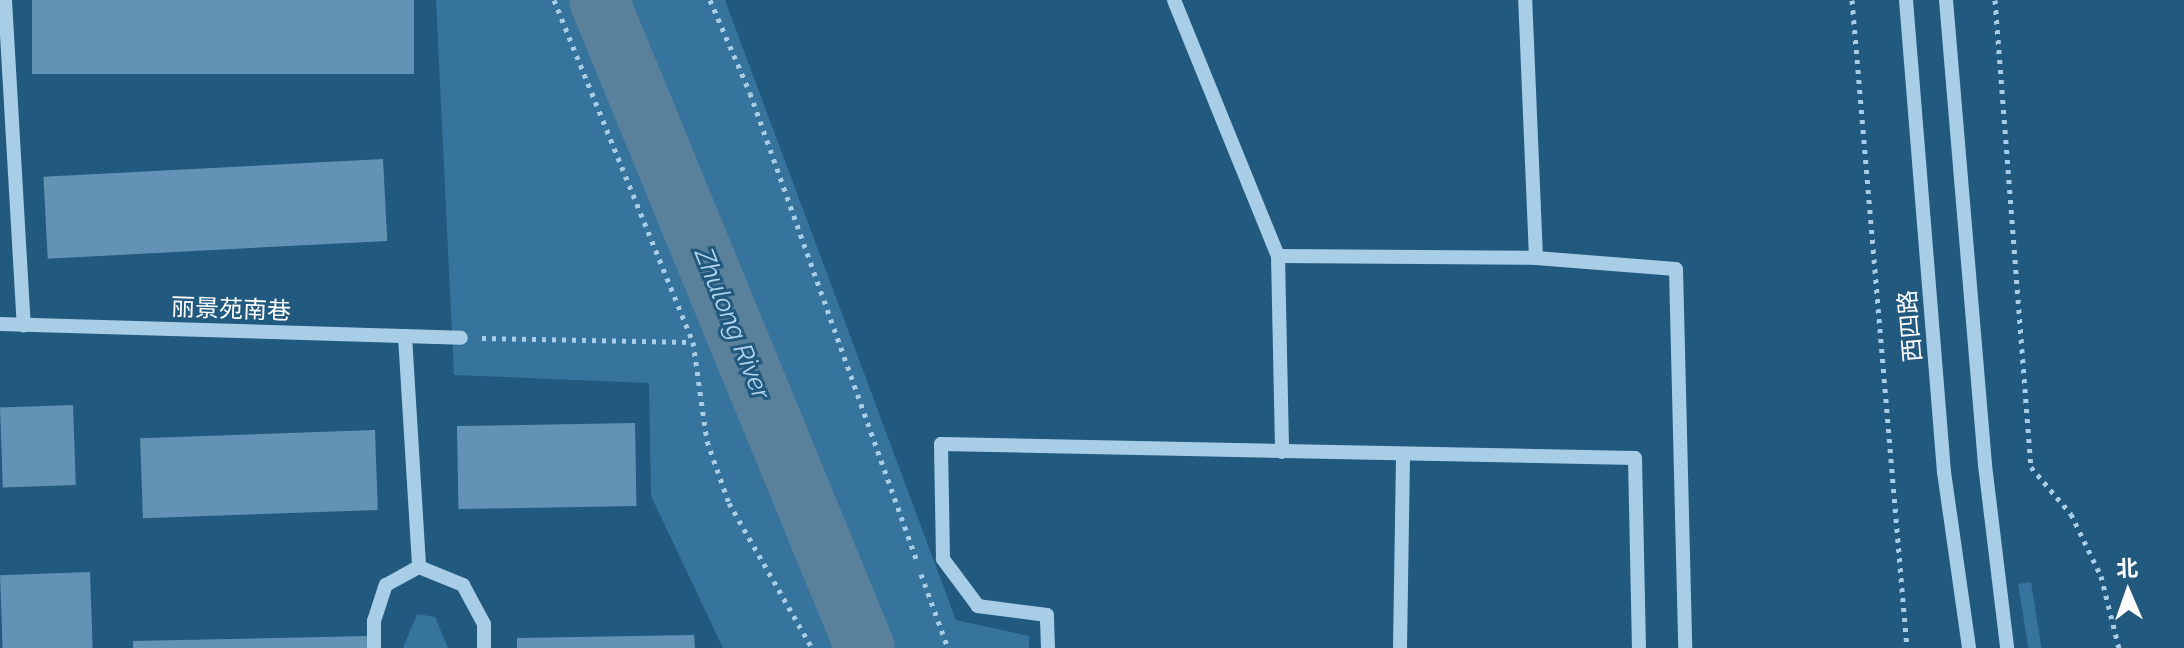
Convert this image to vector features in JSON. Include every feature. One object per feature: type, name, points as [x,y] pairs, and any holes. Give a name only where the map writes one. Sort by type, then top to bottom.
[{"type":"street","points":[[5,0],[24,325]]},
{"type":"street","points":[[1174,0],[1278,256],[1282,452]]},
{"type":"street","points":[[1525,0],[1536,258]]},
{"type":"street","name":"西四路","points":[[1906,0],[1944,472],[1969,648]]},
{"type":"street","points":[[1946,0],[1985,465],[2007,648]]},
{"type":"street","points":[[1278,256],[1536,258],[1676,269],[1685,648]]},
{"type":"street","name":"丽景苑南巷","points":[[0,324],[461,338]]},
{"type":"street","points":[[405,336],[419,567]]},
{"type":"street","points":[[1048,648],[1047,615],[978,606],[943,559],[941,444],[1635,458],[1639,648]]},
{"type":"street","points":[[1400,648],[1403,454]]},
{"type":"street","points":[[374,648],[374,621],[386,585],[419,567]]},
{"type":"street","points":[[419,567],[463,585],[484,624],[484,648]]},
{"type":"path","points":[[554,0],[693,342],[707,441],[729,503],[812,648]]},
{"type":"path","points":[[710,0],[750,93],[948,648]]},
{"type":"path","points":[[1852,0],[1907,648]]},
{"type":"path","points":[[1995,0],[2031,467],[2071,514],[2101,576],[2119,648]]},
{"type":"path","points":[[461,338],[693,342]]},
{"type":"shaded area","points":[[436,0],[725,0],[956,620],[1029,636],[1029,648],[723,648],[651,496],[649,383],[454,375]]},
{"type":"shaded area","points":[[2031,582],[2041,648],[2028,648],[2018,584]]},
{"type":"shaded area","points":[[417,614],[435,617],[448,648],[403,648]]},
{"type":"building","points":[[32,0],[414,0],[414,74],[32,74]]},
{"type":"building","points":[[383,159],[387,241],[48,259],[43,177]]},
{"type":"building","points":[[73,405],[76,485],[3,487],[0,408]]},
{"type":"building","points":[[635,423],[636,506],[458,509],[457,426]]},
{"type":"building","points":[[375,430],[378,510],[143,518],[140,438]]},
{"type":"building","points":[[90,572],[93,648],[3,648],[0,575]]},
{"type":"building","points":[[694,635],[695,648],[517,648],[517,638]]},
{"type":"building","points":[[368,636],[369,648],[133,648],[133,641]]},
{"type":"waterway","name":"Zhulong River","points":[[599,0],[865,648]]}]
